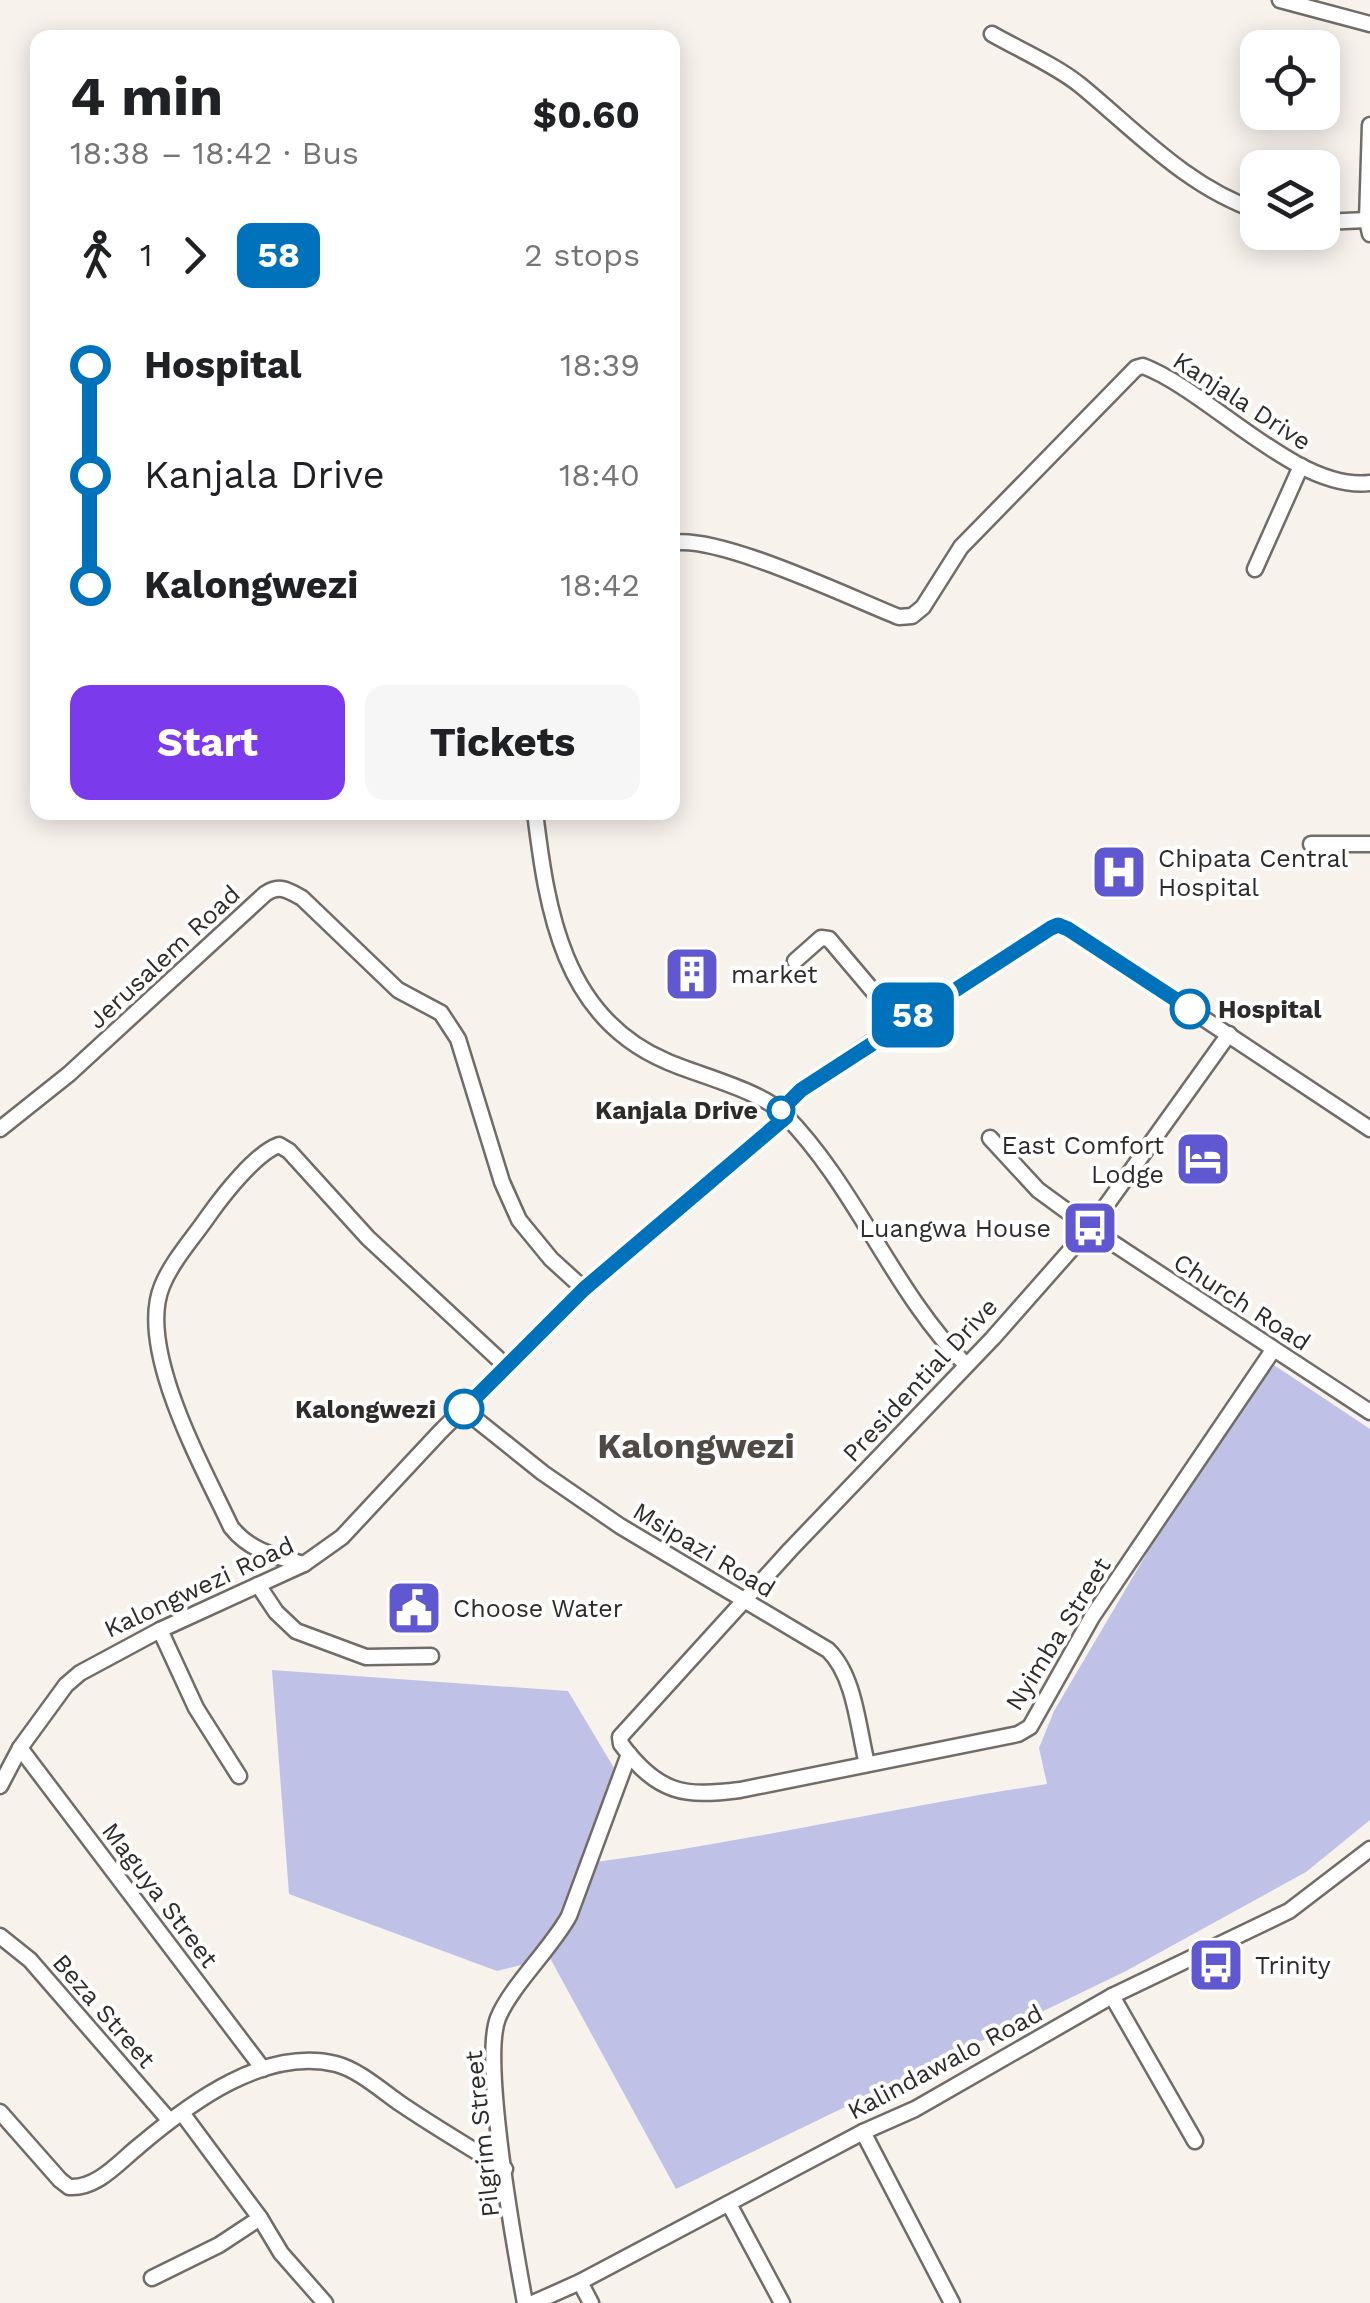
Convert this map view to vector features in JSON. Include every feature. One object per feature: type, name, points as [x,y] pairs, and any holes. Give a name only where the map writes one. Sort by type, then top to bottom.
[{"type":"street","points":[[1280,0],[1370,24]]},
{"type":"street","points":[[992,34],[1076,82],[1142,142],[1199,182],[1240,202]]},
{"type":"street","points":[[1340,224],[1369,227],[1370,130]]},
{"type":"street","name":"Kanjala Drive","points":[[680,542],[697,542],[730,552],[899,617],[912,616],[923,607],[962,547],[1136,368],[1144,366],[1301,466],[1340,484],[1370,483]]},
{"type":"street","points":[[1256,569],[1301,466]]},
{"type":"street","points":[[537,820],[550,913],[560,948],[574,976],[599,1009],[626,1038],[664,1060],[722,1081],[784,1114],[856,1206],[940,1339],[966,1365]]},
{"type":"street","points":[[1311,844],[1370,844]]},
{"type":"street","name":"Jerusalem Road","points":[[0,1129],[69,1074],[265,894],[274,888],[284,888],[302,898],[398,990],[440,1013],[450,1025],[458,1039],[502,1182],[519,1220],[552,1260],[584,1289]]},
{"type":"street","name":"Kalongwezi Road","points":[[0,1786],[20,1748],[80,1672],[160,1630],[304,1564],[342,1537],[584,1289],[784,1114],[801,1090],[1058,925],[1229,1034]]},
{"type":"street","points":[[795,961],[821,938],[829,939],[900,1023]]},
{"type":"street","points":[[1229,1034],[1370,1130]]},
{"type":"street","name":"Presidential Drive","points":[[620,1737],[1090,1228],[1229,1034]]},
{"type":"street","name":"Church Road","points":[[990,1138],[1038,1190],[1090,1228],[1370,1412]]},
{"type":"street","points":[[304,1564],[257,1550],[242,1541],[231,1526],[161,1366],[161,1288],[218,1202],[267,1149],[279,1145],[290,1151],[368,1238],[507,1368]]},
{"type":"street","name":"Nyimba Street","points":[[620,1737],[628,1754],[678,1792],[701,1795],[1018,1734],[1030,1727],[1092,1616],[1273,1350]]},
{"type":"street","name":"Msipazi Road","points":[[464,1409],[578,1499],[828,1650],[845,1675],[867,1764]]},
{"type":"street","points":[[258,1585],[276,1612],[296,1630],[366,1657],[431,1656]]},
{"type":"street","points":[[160,1630],[196,1708],[239,1776]]},
{"type":"street","name":"Maguya Street","points":[[20,1748],[263,2069]]},
{"type":"street","name":"Pilgrim Street","points":[[525,2303],[505,2169],[494,2033],[498,2016],[570,1916],[628,1754]]},
{"type":"street","name":"Kalindawalo Road","points":[[533,2303],[915,2108],[1112,1996],[1289,1911],[1370,1849]]},
{"type":"street","name":"Beza Street","points":[[0,1936],[30,1960],[176,2116],[260,2218],[281,2253],[325,2303]]},
{"type":"street","points":[[1112,1996],[1195,2141]]},
{"type":"street","points":[[0,2112],[60,2180],[76,2188],[99,2179],[176,2116],[263,2069],[306,2060],[340,2065],[505,2169]]},
{"type":"street","points":[[863,2132],[952,2303]]},
{"type":"street","points":[[729,2204],[782,2303]]},
{"type":"street","points":[[152,2278],[219,2245],[260,2218]]},
{"type":"street","points":[[580,2282],[591,2303]]},
{"type":"shaded area","points":[[1274,1365],[1370,1429],[1370,1820],[1306,1872],[1126,1971],[676,2189],[550,1958],[497,1971],[289,1894],[272,1670],[568,1691],[614,1768],[582,1856],[596,1862],[1047,1784],[1039,1748],[1054,1711],[1164,1524]]},
{"type":"bus line","name":"58","points":[[464,1409],[584,1289],[760,1142],[786,1117],[781,1110],[801,1090],[1051,928],[1058,925],[1068,929],[1190,1009]]},
{"type":"place","name":"Chipata Central Hospital","points":[[1119,872]]},
{"type":"place","name":"market","points":[[692,974]]},
{"type":"place","name":"Hospital","points":[[1190,1009]]},
{"type":"place","name":"Kanjala Drive","points":[[781,1110]]},
{"type":"place","name":"East Comfort Lodge","points":[[1203,1159]]},
{"type":"place","name":"Luangwa House","points":[[1090,1228]]},
{"type":"place","name":"Kalongwezi","points":[[464,1409]]},
{"type":"place","name":"Choose Water","points":[[414,1608]]},
{"type":"place","name":"Trinity","points":[[1216,1965]]},
{"type":"district","name":"Kalongwezi","points":[[696,1446]]}]
